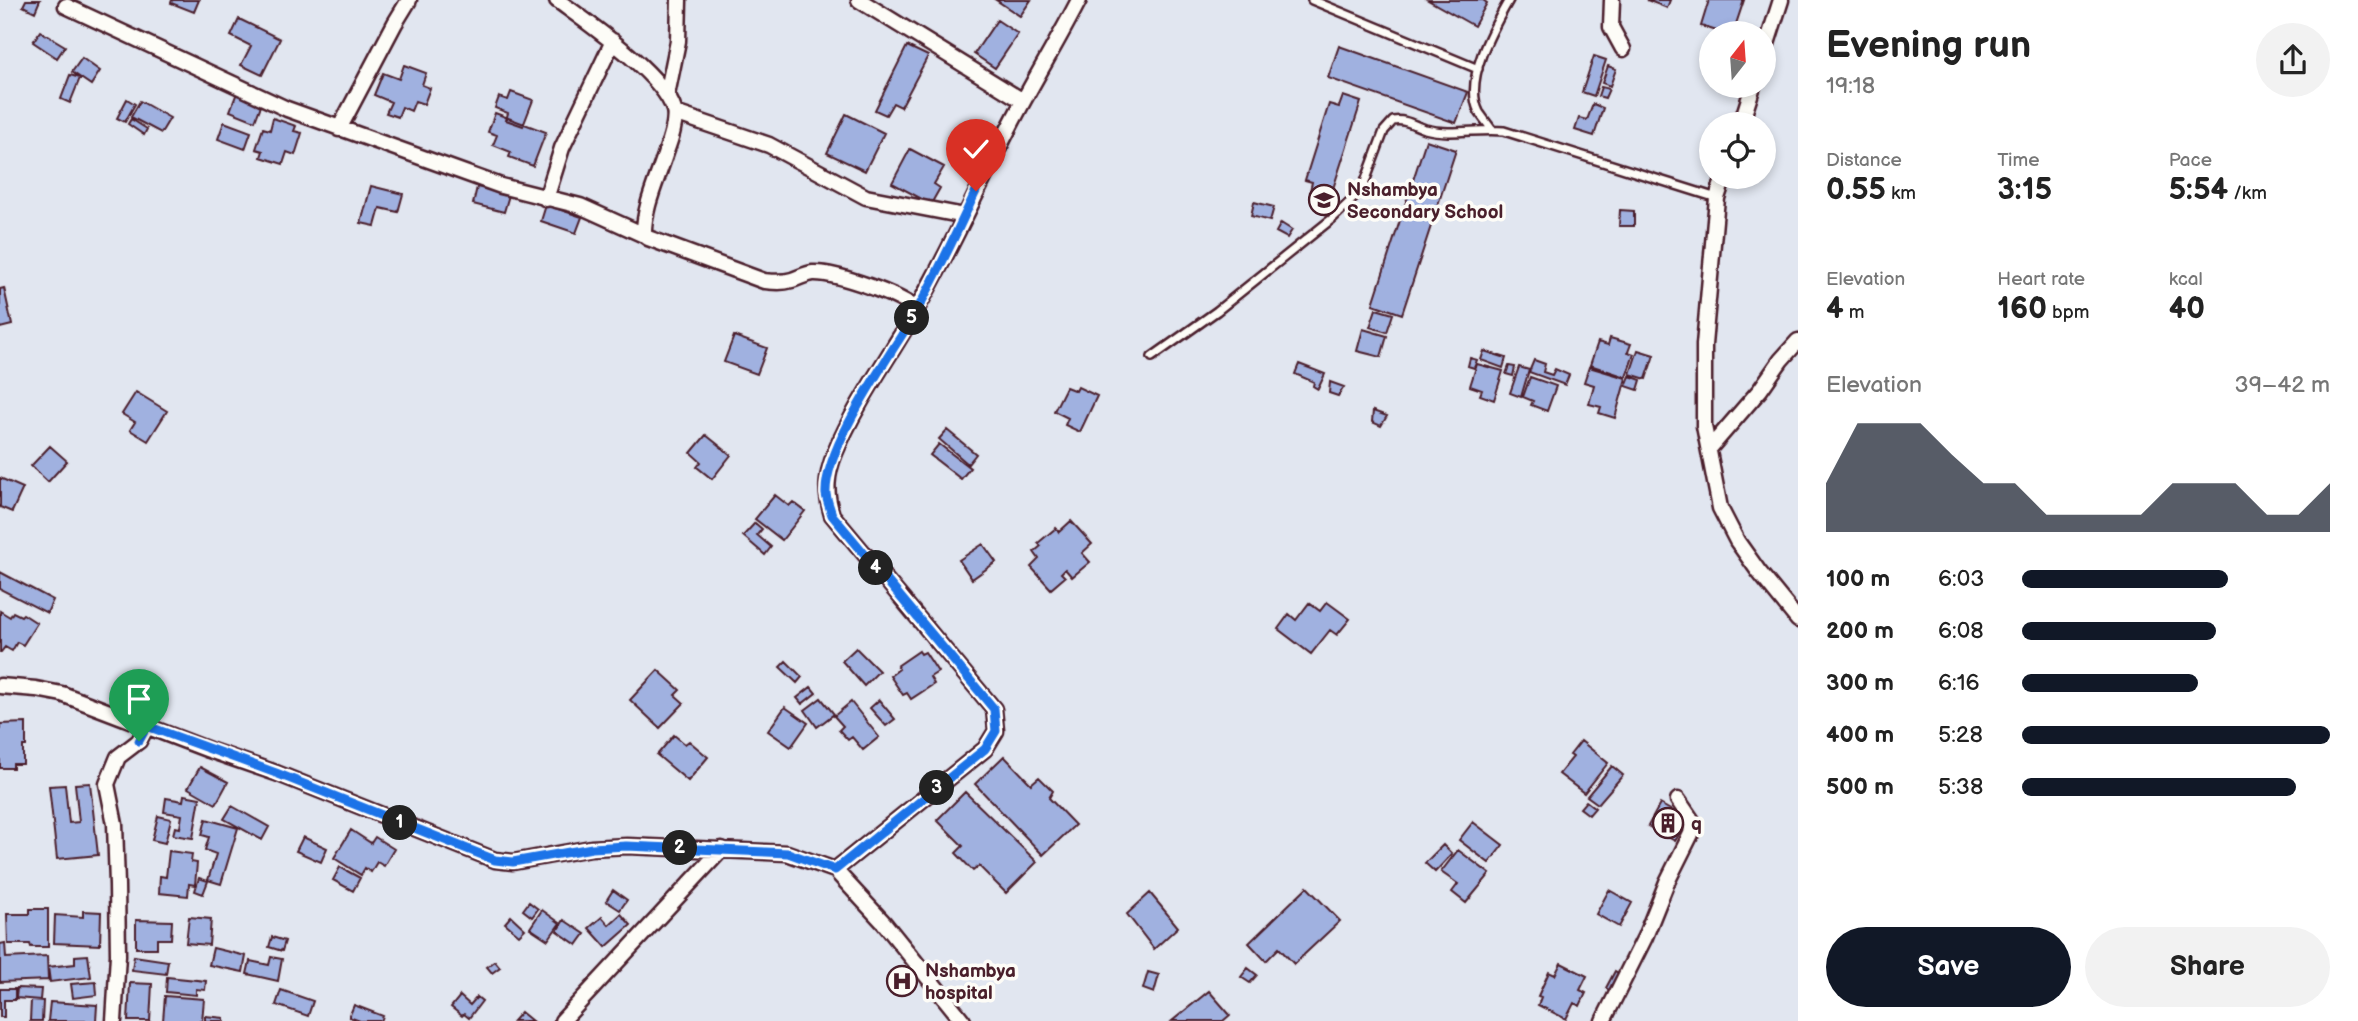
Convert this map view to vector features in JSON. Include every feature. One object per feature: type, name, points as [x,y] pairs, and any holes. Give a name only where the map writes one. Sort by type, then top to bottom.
[{"type":"street","points":[[339,129],[409,0]]},
{"type":"street","points":[[557,0],[613,40],[667,95],[675,113],[646,217],[644,235]]},
{"type":"street","points":[[667,95],[678,41],[679,0]]},
{"type":"street","points":[[859,0],[1023,100]]},
{"type":"street","points":[[835,870],[985,749],[996,731],[994,709],[832,515],[826,495],[828,477],[835,454],[865,394],[917,310],[1023,100],[1079,0]]},
{"type":"street","points":[[1612,0],[1611,27],[1623,49]]},
{"type":"street","points":[[1774,21],[1781,0]]},
{"type":"street","points":[[66,6],[287,109],[501,186],[580,206],[672,249],[764,281],[777,283],[805,274],[829,274],[900,298],[917,310]]},
{"type":"street","points":[[546,198],[562,148],[613,40]]},
{"type":"street","points":[[675,113],[769,145],[866,197],[965,216]]},
{"type":"street","points":[[1720,189],[1704,345],[1704,426],[1720,508],[1737,541],[1798,620]]},
{"type":"street","points":[[1709,449],[1798,341]]},
{"type":"street","points":[[0,685],[62,694],[276,773],[495,860],[513,862],[592,848],[626,846],[788,853],[835,870],[884,923],[963,1021]]},
{"type":"street","points":[[114,1021],[118,955],[117,886],[115,824],[107,784],[118,757],[139,741],[147,726]]},
{"type":"street","points":[[1603,1021],[1645,937],[1690,834],[1693,822],[1678,800]]},
{"type":"street","points":[[562,1021],[722,849]]},
{"type":"lane","points":[[1312,0],[1478,69]]},
{"type":"lane","points":[[1492,130],[1479,111],[1476,101],[1478,69],[1481,55],[1509,0]]},
{"type":"lane","points":[[1152,357],[1217,311],[1343,209],[1362,190],[1384,131],[1393,121],[1402,119],[1425,129],[1460,133],[1504,131],[1717,198]]},
{"type":"building","points":[[26,0],[40,0],[35,12],[23,6]]},
{"type":"building","points":[[172,0],[199,0],[194,12],[171,3]]},
{"type":"building","points":[[996,0],[1031,0],[1020,16]]},
{"type":"building","points":[[1428,0],[1483,0],[1487,3],[1474,26]]},
{"type":"building","points":[[1647,0],[1670,0],[1667,8]]},
{"type":"building","points":[[1709,0],[1744,0],[1737,21],[1703,21]]},
{"type":"building","points":[[239,19],[280,39],[262,75],[241,65],[251,46],[231,36]]},
{"type":"building","points":[[997,20],[1018,34],[995,68],[974,54]]},
{"type":"building","points":[[40,31],[65,46],[57,58],[33,42]]},
{"type":"building","points":[[907,46],[928,56],[901,107],[893,103],[886,115],[875,110]]},
{"type":"building","points":[[1339,46],[1468,92],[1456,123],[1328,78]]},
{"type":"building","points":[[1594,56],[1606,60],[1594,96],[1582,92]]},
{"type":"building","points":[[82,58],[100,71],[91,85],[72,72]]},
{"type":"building","points":[[404,65],[426,73],[422,85],[430,88],[424,104],[415,101],[411,111],[402,107],[398,117],[386,113],[391,102],[374,95],[383,73],[399,79]]},
{"type":"building","points":[[1608,66],[1616,69],[1610,86],[1602,83]]},
{"type":"building","points":[[70,75],[80,78],[70,103],[61,99]]},
{"type":"building","points":[[1601,87],[1609,89],[1605,98],[1598,96]]},
{"type":"building","points":[[238,90],[263,100],[255,121],[230,111]]},
{"type":"building","points":[[511,92],[533,100],[523,126],[506,120],[508,113],[495,108],[499,97],[508,100]]},
{"type":"building","points":[[1343,96],[1361,102],[1330,198],[1310,191],[1312,182],[1305,180],[1329,104],[1339,107]]},
{"type":"building","points":[[127,99],[135,104],[125,122],[117,118]]},
{"type":"building","points":[[140,101],[170,118],[161,133],[131,117]]},
{"type":"building","points":[[1593,104],[1603,108],[1594,136],[1575,130],[1579,118],[1587,120]]},
{"type":"building","points":[[495,113],[546,132],[533,166],[509,157],[511,152],[493,145],[497,135],[488,132]]},
{"type":"building","points":[[846,114],[884,133],[865,171],[827,153]]},
{"type":"building","points":[[273,118],[296,126],[294,131],[302,133],[295,155],[287,152],[283,164],[261,157],[263,151],[256,149],[263,128],[270,130]]},
{"type":"building","points":[[131,119],[147,129],[144,135],[128,124]]},
{"type":"building","points":[[224,122],[251,132],[245,149],[218,139]]},
{"type":"building","points":[[1426,140],[1456,150],[1402,314],[1373,304]]},
{"type":"building","points":[[910,149],[944,167],[934,184],[940,188],[931,204],[892,183]]},
{"type":"building","points":[[371,186],[403,194],[398,212],[380,208],[375,226],[361,223]]},
{"type":"building","points":[[477,187],[509,195],[504,212],[473,204]]},
{"type":"building","points":[[1254,202],[1274,207],[1270,221],[1251,216]]},
{"type":"building","points":[[546,205],[582,217],[576,233],[541,221]]},
{"type":"building","points":[[1620,210],[1634,211],[1634,226],[1619,226]]},
{"type":"building","points":[[1281,223],[1292,230],[1287,238],[1276,232]]},
{"type":"building","points":[[4,288],[12,325],[0,328],[0,289]]},
{"type":"building","points":[[1376,309],[1393,314],[1387,332],[1370,327]]},
{"type":"building","points":[[1363,329],[1387,336],[1381,357],[1357,351]]},
{"type":"building","points":[[734,336],[767,348],[757,374],[724,362]]},
{"type":"building","points":[[1610,338],[1631,344],[1628,352],[1634,354],[1626,377],[1590,365],[1598,342],[1608,345]]},
{"type":"building","points":[[1638,350],[1654,355],[1646,379],[1630,374]]},
{"type":"building","points":[[1484,351],[1506,358],[1503,368],[1481,360]]},
{"type":"building","points":[[1470,358],[1477,360],[1474,368],[1468,366]]},
{"type":"building","points":[[1534,360],[1545,364],[1543,372],[1552,375],[1555,369],[1569,375],[1565,385],[1529,372]]},
{"type":"building","points":[[1299,364],[1325,374],[1318,389],[1313,386],[1314,382],[1295,374]]},
{"type":"building","points":[[1477,364],[1503,371],[1494,400],[1480,395],[1482,390],[1470,386]]},
{"type":"building","points":[[1509,366],[1515,367],[1513,376],[1506,374]]},
{"type":"building","points":[[1519,367],[1529,370],[1521,397],[1510,393]]},
{"type":"building","points":[[1589,367],[1626,378],[1615,418],[1599,413],[1601,407],[1589,404],[1594,385],[1584,382]]},
{"type":"building","points":[[1630,376],[1641,380],[1638,390],[1626,386]]},
{"type":"building","points":[[1530,377],[1556,386],[1547,411],[1531,405],[1533,401],[1523,397]]},
{"type":"building","points":[[1330,382],[1344,387],[1338,396],[1329,393]]},
{"type":"building","points":[[1066,387],[1076,391],[1078,387],[1097,396],[1080,432],[1065,425],[1068,418],[1054,411]]},
{"type":"building","points":[[136,392],[167,411],[148,441],[130,430],[135,422],[122,414]]},
{"type":"building","points":[[1373,411],[1387,416],[1381,426],[1372,422]]},
{"type":"building","points":[[947,430],[976,454],[968,464],[939,439]]},
{"type":"building","points":[[706,435],[731,455],[712,479],[697,467],[701,462],[691,453]]},
{"type":"building","points":[[939,444],[970,468],[961,479],[930,455]]},
{"type":"building","points":[[50,446],[67,461],[48,482],[31,466]]},
{"type":"building","points":[[0,478],[23,488],[12,512],[0,507]]},
{"type":"building","points":[[775,495],[789,506],[793,502],[805,511],[782,540],[755,519]]},
{"type":"building","points":[[1071,521],[1092,544],[1082,553],[1090,562],[1072,577],[1065,569],[1061,573],[1065,577],[1051,589],[1031,567],[1039,559],[1034,552],[1041,546],[1038,543],[1056,528],[1059,532]]},
{"type":"building","points":[[755,523],[762,529],[757,535],[771,547],[765,555],[743,536]]},
{"type":"building","points":[[983,544],[996,562],[972,579],[959,560]]},
{"type":"building","points":[[0,572],[53,600],[47,613],[0,589]]},
{"type":"building","points":[[1327,602],[1350,619],[1337,635],[1330,630],[1311,654],[1278,629],[1289,614],[1296,620],[1309,603],[1320,611]]},
{"type":"building","points":[[0,611],[10,617],[13,612],[21,616],[23,614],[37,623],[23,645],[17,642],[12,651],[5,647],[0,652]]},
{"type":"building","points":[[856,648],[879,671],[864,686],[842,661]]},
{"type":"building","points":[[919,651],[921,654],[925,652],[938,672],[930,677],[934,684],[911,699],[907,693],[903,695],[890,676],[899,669],[897,666]]},
{"type":"building","points":[[786,661],[802,677],[797,683],[780,667]]},
{"type":"building","points":[[658,670],[680,690],[675,695],[684,703],[660,728],[630,700]]},
{"type":"building","points":[[811,687],[816,693],[802,704],[797,698]]},
{"type":"building","points":[[821,698],[834,714],[817,727],[805,710]]},
{"type":"building","points":[[879,700],[895,719],[886,726],[870,708]]},
{"type":"building","points":[[851,702],[879,737],[863,750],[852,737],[848,740],[839,730],[843,726],[834,716]]},
{"type":"building","points":[[785,707],[808,723],[791,747],[768,731]]},
{"type":"building","points":[[26,723],[23,764],[13,764],[13,768],[0,768],[0,724]]},
{"type":"building","points":[[674,735],[685,744],[689,741],[708,757],[688,781],[657,755]]},
{"type":"building","points":[[1581,741],[1608,763],[1584,793],[1559,774],[1573,757],[1570,755]]},
{"type":"building","points":[[1004,756],[1031,784],[1039,777],[1053,791],[1049,798],[1075,825],[1043,855],[975,784]]},
{"type":"building","points":[[1612,766],[1623,775],[1598,804],[1587,796]]},
{"type":"building","points":[[200,767],[228,782],[216,804],[188,788]]},
{"type":"building","points":[[90,783],[98,855],[57,859],[49,786],[65,785],[69,823],[79,822],[75,784]]},
{"type":"building","points":[[965,792],[1037,862],[1006,893],[979,866],[973,871],[956,853],[963,846],[937,820]]},
{"type":"building","points":[[184,795],[200,798],[193,838],[173,835],[175,827],[180,828],[182,815],[164,812],[166,798],[183,801]]},
{"type":"building","points":[[1586,801],[1595,808],[1589,815],[1580,808]]},
{"type":"building","name":"q","points":[[1660,804],[1688,820],[1675,841],[1648,826]]},
{"type":"building","points":[[232,806],[269,827],[262,840],[224,819]]},
{"type":"building","points":[[158,816],[171,819],[165,843],[152,840]]},
{"type":"building","points":[[206,819],[238,828],[221,884],[208,880],[216,854],[205,850],[209,837],[202,835]]},
{"type":"building","points":[[1473,822],[1503,845],[1489,863],[1459,840]]},
{"type":"building","points":[[351,830],[371,843],[375,837],[394,849],[384,866],[377,862],[371,872],[365,868],[361,875],[334,858]]},
{"type":"building","points":[[303,837],[327,848],[321,862],[296,851]]},
{"type":"building","points":[[1443,845],[1452,854],[1435,872],[1425,863]]},
{"type":"building","points":[[1458,850],[1490,874],[1466,903],[1452,892],[1458,884],[1441,872]]},
{"type":"building","points":[[169,851],[192,854],[191,862],[197,863],[195,885],[189,884],[188,896],[159,893],[160,876],[166,877]]},
{"type":"building","points":[[340,867],[360,878],[353,891],[333,880]]},
{"type":"building","points":[[199,878],[208,881],[203,894],[195,891]]},
{"type":"building","points":[[1307,887],[1340,921],[1294,964],[1279,948],[1266,961],[1249,943]]},
{"type":"building","points":[[613,890],[627,900],[620,910],[606,901]]},
{"type":"building","points":[[1609,890],[1632,903],[1619,927],[1596,914]]},
{"type":"building","points":[[1150,893],[1178,927],[1154,949],[1127,914]]},
{"type":"building","points":[[529,902],[538,909],[532,917],[523,910]]},
{"type":"building","points":[[30,909],[48,909],[48,947],[8,944],[7,914],[30,914]]},
{"type":"building","points":[[542,910],[560,923],[548,940],[530,928]]},
{"type":"building","points":[[83,911],[101,912],[100,945],[54,943],[55,915],[83,917]]},
{"type":"building","points":[[621,914],[631,925],[606,947],[589,928],[602,917],[609,925]]},
{"type":"building","points":[[511,916],[525,929],[519,935],[505,923]]},
{"type":"building","points":[[189,917],[211,919],[209,945],[186,943]]},
{"type":"building","points":[[136,920],[172,921],[171,939],[157,939],[157,948],[136,948]]},
{"type":"building","points":[[564,920],[585,934],[577,945],[557,931]]},
{"type":"building","points":[[272,937],[285,941],[282,951],[269,947]]},
{"type":"building","points":[[5,943],[6,958],[47,956],[48,980],[0,982],[0,944]]},
{"type":"building","points":[[213,948],[246,956],[243,972],[209,965]]},
{"type":"building","points":[[88,955],[91,977],[50,982],[48,967],[75,964],[75,956]]},
{"type":"building","points":[[134,956],[168,961],[166,974],[132,970]]},
{"type":"building","points":[[271,957],[282,959],[278,981],[247,974],[250,961],[269,965]]},
{"type":"building","points":[[495,961],[500,967],[492,973],[487,967]]},
{"type":"building","points":[[1561,963],[1587,976],[1580,990],[1586,993],[1580,1006],[1574,1003],[1566,1019],[1538,1005],[1541,997],[1538,996],[1549,972],[1555,975]]},
{"type":"building","points":[[1248,968],[1257,975],[1250,983],[1241,977]]},
{"type":"building","points":[[1615,971],[1623,976],[1614,993],[1606,988]]},
{"type":"building","points":[[1148,972],[1159,975],[1154,993],[1143,989]]},
{"type":"building","points":[[167,977],[206,981],[205,990],[196,989],[196,995],[166,992]]},
{"type":"building","points":[[96,982],[97,995],[73,998],[71,984]]},
{"type":"building","points":[[130,983],[152,984],[150,1021],[128,1021]]},
{"type":"building","points":[[17,988],[41,989],[40,1000],[16,998]]},
{"type":"building","points":[[0,989],[15,989],[15,1000],[4,1000],[4,1017],[0,1017]]},
{"type":"building","points":[[281,990],[313,1001],[308,1016],[276,1005]]},
{"type":"building","points":[[1209,991],[1230,1015],[1223,1021],[1172,1021]]},
{"type":"building","points":[[165,996],[204,999],[202,1021],[163,1021]]},
{"type":"building","points":[[460,996],[470,1005],[477,997],[482,1001],[469,1018],[451,1007]]},
{"type":"building","points":[[31,1000],[43,1001],[42,1021],[30,1021]]},
{"type":"building","points":[[50,1002],[97,1005],[96,1021],[48,1021]]},
{"type":"building","points":[[354,1005],[383,1016],[381,1021],[360,1021],[349,1017]]},
{"type":"building","points":[[521,1012],[532,1021],[513,1021]]},
{"type":"building","points":[[205,1016],[224,1018],[224,1021],[205,1021]]},
{"type":"place","name":"Nshambya Secondary School","points":[[1324,200]]},
{"type":"place","name":"q","points":[[1668,823]]},
{"type":"place","name":"Nshambya hospital","points":[[902,981]]},
{"type":"route","points":[[139,741],[147,726],[276,773],[495,860],[513,862],[592,848],[626,846],[788,853],[835,870],[985,749],[996,731],[994,709],[832,515],[826,495],[835,454],[865,394],[917,310],[951,247],[976,191]]}]
